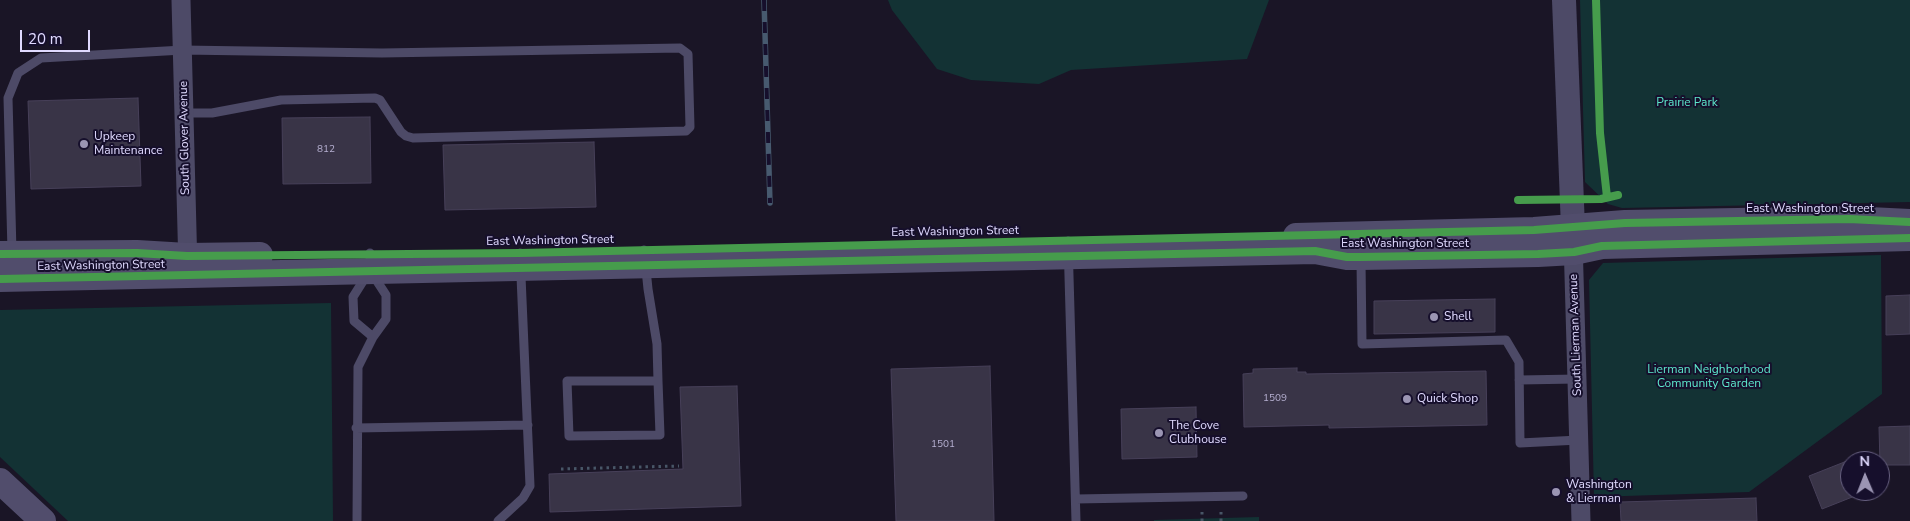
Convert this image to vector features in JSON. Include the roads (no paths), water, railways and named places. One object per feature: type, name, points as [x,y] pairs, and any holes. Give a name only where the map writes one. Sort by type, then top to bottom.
[{"type":"main road","name":"East Washington Street","points":[[1573,240],[1625,223],[1849,219],[1910,222]]},
{"type":"main road","name":"East Washington Street","points":[[0,279],[187,266],[370,262],[1068,249],[1361,246],[1573,240],[1602,246],[1910,238]]},
{"type":"main road","name":"East Washington Street","points":[[6,254],[137,253],[187,266]]},
{"type":"main road","points":[[0,481],[43,521]]},
{"type":"street","name":"South Glover Avenue","points":[[181,0],[187,266]]},
{"type":"street","name":"South Lierman Avenue","points":[[1564,0],[1578,379],[1581,521]]},
{"type":"lane","points":[[6,254],[10,172],[8,98],[18,73],[41,58],[182,50],[382,53],[680,48],[688,54],[690,127],[686,131],[413,138],[401,132],[380,100],[375,98],[281,100],[212,113],[184,113]]},
{"type":"lane","points":[[0,173],[10,172]]},
{"type":"lane","points":[[1361,246],[1362,344],[1506,340],[1519,362],[1520,443],[1579,440]]},
{"type":"lane","points":[[1068,249],[1076,521]]},
{"type":"lane","points":[[645,258],[657,344],[660,435],[569,436],[567,382],[658,381]]},
{"type":"lane","points":[[498,521],[524,498],[530,486],[520,260]]},
{"type":"lane","points":[[370,262],[353,297],[354,321],[374,338]]},
{"type":"lane","points":[[357,521],[356,428],[358,367],[386,319],[386,295],[370,262]]},
{"type":"lane","points":[[1519,380],[1578,379]]},
{"type":"lane","points":[[356,428],[528,425]]},
{"type":"lane","points":[[1076,499],[1242,496]]},
{"type":"railway","points":[[764,0],[770,203]]},
{"type":"place","name":"Upkeep Maintenance","points":[[84,144]]},
{"type":"place","name":"Shell","points":[[1434,317]]},
{"type":"place","name":"Quick Shop","points":[[1407,399]]},
{"type":"place","name":"The Cove Clubhouse","points":[[1159,433]]},
{"type":"place","name":"Washington & Lierman","points":[[1556,492]]},
{"type":"park label","name":"Prairie Park","points":[[1687,103]]},
{"type":"park label","name":"Lierman Neighborhood Community Garden","points":[[1709,377]]}]
